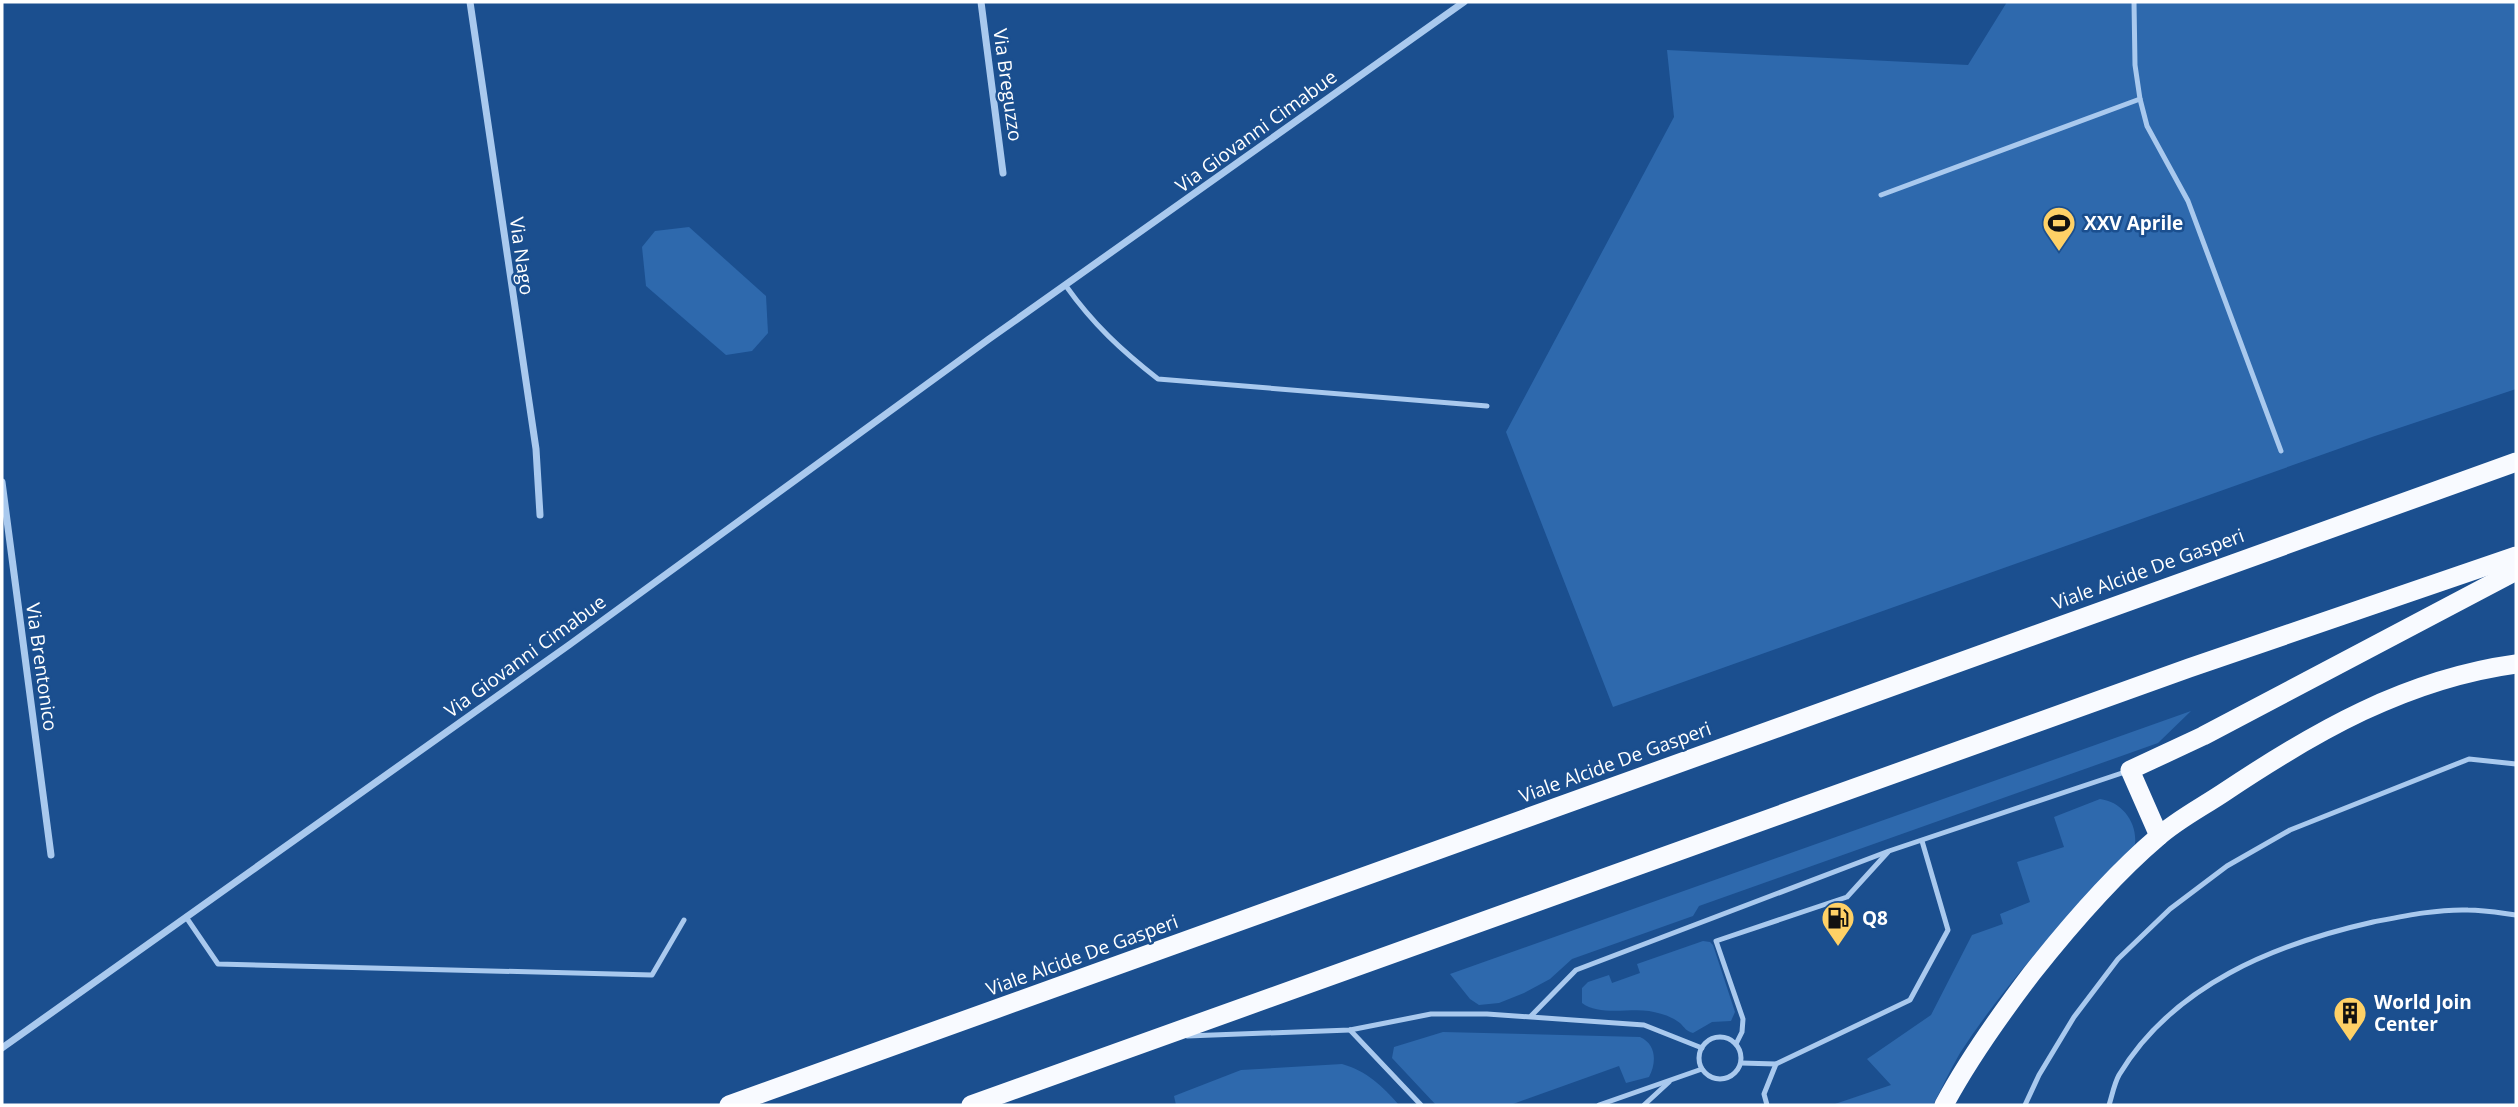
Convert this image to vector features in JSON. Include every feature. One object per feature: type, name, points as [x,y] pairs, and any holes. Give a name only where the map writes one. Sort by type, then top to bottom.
[{"type":"highway","name":"Viale Alcide De Gasperi","points":[[729,1105],[2516,462]]},
{"type":"highway","points":[[971,1105],[1167,1037],[2189,668],[2516,556]]},
{"type":"highway","points":[[2159,836],[2130,770],[2203,736],[2516,571]]},
{"type":"highway","points":[[1944,1105],[1974,1053],[2051,950],[2104,888],[2159,836],[2287,750],[2391,696],[2486,668],[2516,664]]},
{"type":"street","name":"Via Nago","points":[[470,2],[536,449],[540,515]]},
{"type":"street","name":"Via Breguzzo","points":[[981,2],[1003,173]]},
{"type":"street","name":"Via Giovanni Cimabue","points":[[2,1048],[1464,2]]},
{"type":"street","name":"Via Brentonico","points":[[2,482],[51,855]]},
{"type":"lane","points":[[2134,2],[2135,65],[2147,126],[2188,201],[2281,451]]},
{"type":"lane","points":[[1881,195],[2140,99]]},
{"type":"lane","points":[[1066,286],[1089,318],[1121,351],[1158,379],[1487,406]]},
{"type":"lane","points":[[2025,1105],[2039,1075],[2074,1017],[2118,959],[2170,909],[2227,866],[2290,830],[2469,759],[2516,764]]},
{"type":"lane","points":[[1531,1016],[1576,970],[1889,851],[2130,770]]},
{"type":"lane","points":[[1741,1063],[1776,1064],[1910,1000],[1948,930],[1922,841]]},
{"type":"lane","points":[[1736,1044],[1742,1032],[1743,1019],[1716,942],[1847,897],[1889,851]]},
{"type":"lane","points":[[2109,1105],[2118,1077],[2154,1028],[2218,978],[2271,951],[2333,931],[2407,915],[2468,910],[2516,915]]},
{"type":"lane","points":[[186,917],[218,964],[652,975],[684,920]]},
{"type":"lane","points":[[1167,1037],[1350,1030],[1431,1014],[1531,1016],[1644,1025],[1702,1048]]},
{"type":"lane","points":[[1350,1030],[1421,1105]]},
{"type":"lane","points":[[1718,1036],[1736,1044],[1740,1050],[1741,1063],[1733,1074],[1720,1079],[1702,1069],[1702,1048],[1706,1042],[1718,1036]]},
{"type":"lane","points":[[1767,1105],[1763,1094],[1776,1064]]},
{"type":"lane","points":[[1599,1105],[1702,1069]]},
{"type":"lane","points":[[1644,1105],[1672,1080]]},
{"type":"shaded area","name":"XXV Aprile","points":[[2007,2],[2516,2],[2516,389],[2372,437],[1613,707],[1506,432],[1674,117],[1667,50],[1968,65]]},
{"type":"shaded area","points":[[689,227],[766,296],[768,333],[752,351],[726,355],[646,286],[642,247],[655,231]]},
{"type":"shaded area","points":[[2191,711],[2158,743],[1699,906],[1693,916],[1572,959],[1550,979],[1499,1003],[1479,1005],[1470,999],[1450,974]]},
{"type":"shaded area","points":[[2100,799],[2116,805],[2128,817],[2135,832],[2134,850],[2064,922],[1999,998],[1960,1053],[1933,1105],[1832,1105],[1891,1085],[1867,1059],[1931,1015],[1972,935],[2003,924],[2000,914],[2030,902],[2017,862],[2064,847],[2054,817]]},
{"type":"shaded area","points":[[1703,941],[1713,945],[1735,1012],[1731,1021],[1712,1022],[1693,1033],[1673,1018],[1657,1013],[1597,1009],[1582,1003],[1582,988],[1588,982],[1609,975],[1612,983],[1640,973],[1637,964]]},
{"type":"shaded area","points":[[1443,1032],[1640,1037],[1652,1049],[1653,1065],[1649,1077],[1626,1083],[1619,1066],[1510,1105],[1436,1105],[1392,1058],[1394,1047]]},
{"type":"shaded area","points":[[1342,1064],[1374,1080],[1399,1105],[1176,1105],[1174,1096],[1241,1070]]},
{"type":"place","name":"XXV Aprile","points":[[2059,253]]},
{"type":"place","name":"Q8","points":[[1838,948]]},
{"type":"place","name":"World Join Center","points":[[2350,1043]]}]
